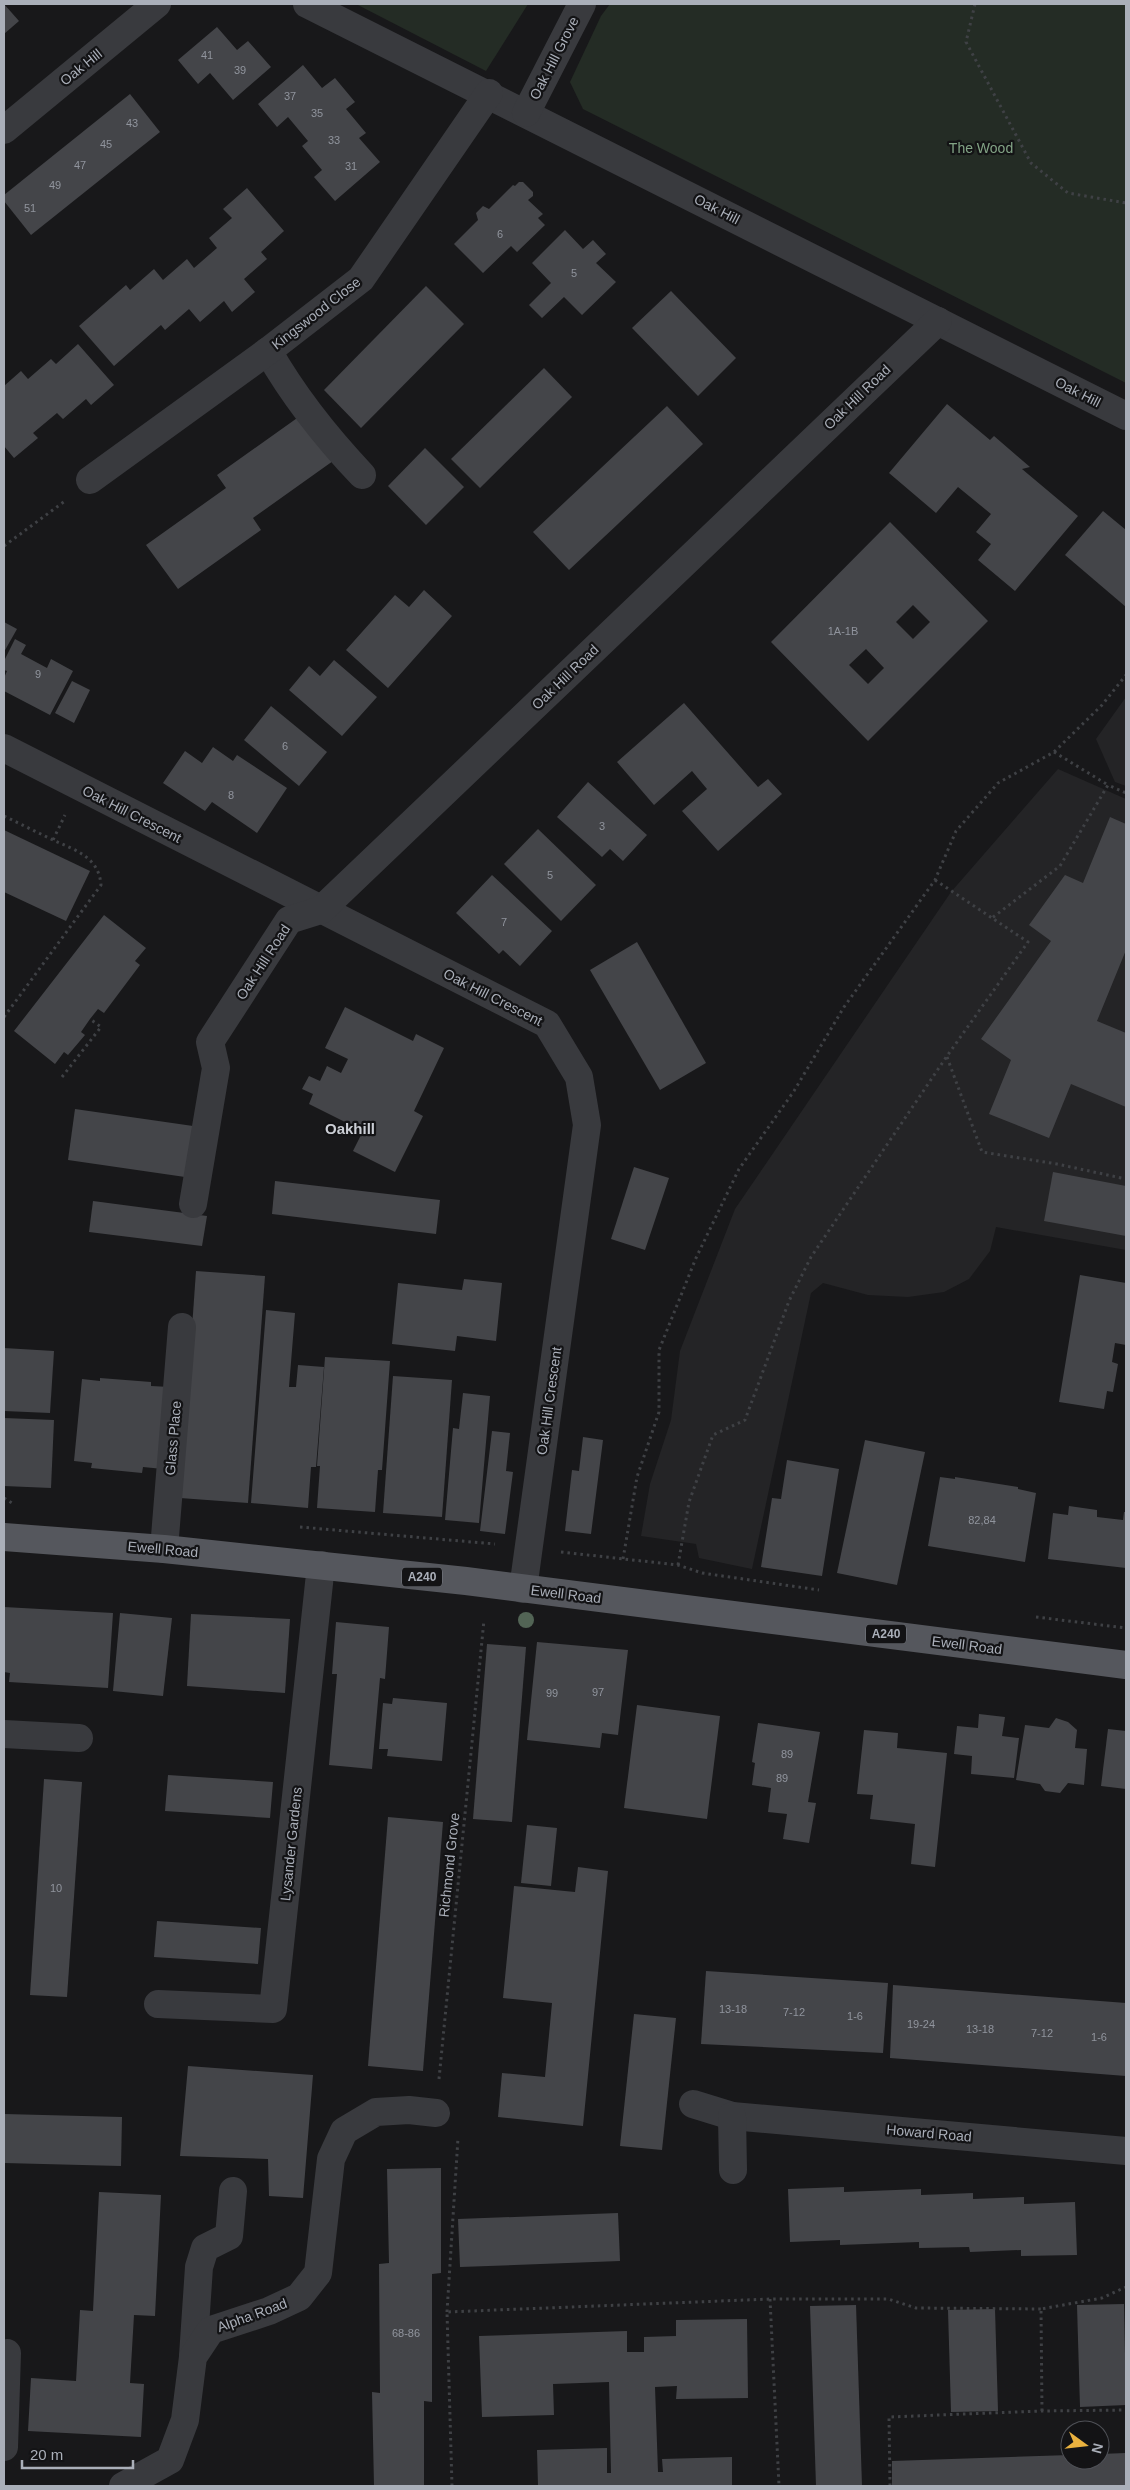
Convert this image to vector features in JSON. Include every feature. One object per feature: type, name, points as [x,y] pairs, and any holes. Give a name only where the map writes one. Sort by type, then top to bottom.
[{"type":"main road","name":"Ewell Road","points":[[4,1538],[164,1549],[321,1566],[523,1589],[1126,1665]]},
{"type":"street","name":"Oak Hill","points":[[4,130],[157,4]]},
{"type":"street","name":"Oak Hill","points":[[307,4],[1126,416]]},
{"type":"street","name":"Oak Hill Grove","points":[[526,113],[582,4]]},
{"type":"street","name":"Kingswood Close","points":[[90,480],[268,351],[361,279],[489,94]]},
{"type":"street","name":"Oak Hill Road","points":[[193,1204],[216,1068],[210,1042],[289,920],[322,910],[938,321]]},
{"type":"street","points":[[268,351],[279,370],[340,452],[362,475]]},
{"type":"street","name":"Oak Hill Crescent","points":[[4,748],[547,1024],[579,1077],[587,1125],[523,1589]]},
{"type":"street","name":"Glass Place","points":[[164,1549],[182,1327]]},
{"type":"street","name":"Lysander Gardens","points":[[158,2004],[273,2009],[321,1566]]},
{"type":"street","points":[[4,1734],[79,1738]]},
{"type":"street","name":"Howard Road","points":[[693,2104],[732,2116],[1126,2151]]},
{"type":"street","name":"Alpha Road","points":[[123,2486],[170,2460],[185,2420],[193,2357],[211,2330],[269,2311],[300,2297],[318,2273],[331,2159],[344,2131],[376,2112],[409,2110],[436,2113]]},
{"type":"street","points":[[732,2116],[733,2170]]},
{"type":"street","points":[[193,2357],[199,2267],[204,2248],[228,2236],[233,2191]]},
{"type":"street","points":[[4,2447],[7,2353]]},
{"type":"path","points":[[975,4],[966,42],[1031,163],[1068,193],[1126,203]]},
{"type":"path","points":[[4,546],[75,494],[90,480]]},
{"type":"path","points":[[623,1559],[637,1477],[659,1412],[659,1350],[696,1258],[739,1169],[794,1091],[844,1007],[935,880],[956,831],[998,783],[1054,752],[1102,705],[1126,675]]},
{"type":"path","points":[[1054,752],[1108,785],[1126,793]]},
{"type":"path","points":[[992,918],[1060,866],[1108,785]]},
{"type":"path","points":[[53,840],[65,814]]},
{"type":"path","points":[[4,816],[82,853],[92,860],[100,874],[101,885],[4,1017]]},
{"type":"path","points":[[678,1565],[689,1502],[713,1435],[745,1420],[789,1301],[811,1257],[947,1056],[1028,942],[935,880]]},
{"type":"path","points":[[62,1077],[100,1027],[90,1019]]},
{"type":"path","points":[[947,1056],[982,1152],[1057,1164],[1126,1179]]},
{"type":"path","points":[[4,1498],[12,1503]]},
{"type":"path","points":[[421,1538],[499,1544],[678,1565],[702,1572],[822,1590]]},
{"type":"path","name":"Richmond Grove","points":[[436,2113],[484,1620]]},
{"type":"path","points":[[436,2113],[458,2126],[447,2312],[452,2486]]},
{"type":"path","points":[[447,2312],[770,2299],[888,2299],[916,2308],[1041,2308],[1102,2298],[1126,2288]]},
{"type":"path","points":[[770,2299],[779,2486]]},
{"type":"path","points":[[1041,2308],[1042,2411]]},
{"type":"path","points":[[890,2486],[889,2417],[1126,2410]]},
{"type":"shaded area","points":[[1126,697],[1126,786],[1115,782],[1096,739]]},
{"type":"shaded area","points":[[1058,769],[1126,799],[1126,1250],[996,1227],[990,1251],[969,1279],[944,1292],[908,1297],[868,1295],[823,1283],[811,1293],[752,1569],[699,1558],[696,1544],[641,1536],[650,1484],[671,1420],[680,1351],[735,1209],[951,892]]},
{"type":"green space","points":[[356,4],[528,4],[486,71]]},
{"type":"green space","name":"The Wood","points":[[610,4],[1126,4],[1126,383],[583,109],[570,82],[601,16]]},
{"type":"building","points":[[4,4],[19,21],[4,34]]},
{"type":"building","points":[[217,27],[237,50],[248,41],[271,67],[233,100],[210,73],[198,84],[178,60]]},
{"type":"building","points":[[303,65],[322,88],[335,78],[355,102],[346,109],[366,133],[359,138],[380,162],[335,201],[314,177],[322,170],[302,146],[308,141],[288,117],[277,127],[258,104]]},
{"type":"building","points":[[130,94],[160,132],[31,235],[4,201],[4,195]]},
{"type":"building","points":[[519,182],[523,182],[533,192],[533,196],[528,200],[543,214],[538,218],[545,225],[517,252],[511,246],[483,273],[454,244],[478,220],[476,213],[483,206],[489,209],[513,185],[515,186]]},
{"type":"building","points":[[247,188],[284,231],[261,252],[267,259],[244,279],[255,292],[232,312],[224,301],[200,322],[189,309],[165,330],[161,325],[114,366],[79,326],[126,285],[130,290],[154,269],[163,280],[187,259],[194,268],[217,248],[209,238],[232,218],[223,209]]},
{"type":"building","points":[[565,230],[583,249],[593,240],[606,254],[596,263],[616,282],[582,315],[564,297],[542,318],[529,305],[551,283],[532,263]]},
{"type":"building","points":[[426,286],[464,324],[361,428],[324,390]]},
{"type":"building","points":[[671,291],[736,358],[698,396],[632,328]]},
{"type":"building","points":[[78,344],[114,385],[91,405],[86,399],[63,419],[57,413],[33,433],[38,438],[14,458],[4,446],[4,386],[21,371],[28,379],[51,359],[56,364]]},
{"type":"building","points":[[544,368],[572,397],[480,488],[451,459]]},
{"type":"building","points":[[947,404],[990,440],[994,436],[1030,467],[1022,469],[1078,516],[1015,591],[978,560],[991,544],[976,532],[991,514],[958,487],[936,513],[889,473]]},
{"type":"building","points":[[667,406],[703,444],[569,570],[533,532]]},
{"type":"building","points":[[300,416],[333,461],[253,518],[261,530],[178,589],[146,545],[226,488],[217,475]]},
{"type":"building","points":[[425,448],[464,487],[426,525],[388,486]]},
{"type":"building","points":[[1103,511],[1126,530],[1126,607],[1065,555]]},
{"type":"building","points":[[890,522],[988,621],[868,741],[771,642]],"holes":[[[913,605],[930,622],[913,639],[896,622]],[[866,649],[884,668],[868,684],[849,665]]]},
{"type":"building","points":[[424,590],[452,616],[388,688],[346,650],[395,595],[409,607]]},
{"type":"building","points":[[4,622],[17,629],[4,652]]},
{"type":"building","points":[[15,639],[26,645],[21,654],[47,668],[51,659],[73,671],[50,715],[4,691],[4,678],[7,671],[4,670],[4,661]]},
{"type":"building","points":[[334,660],[377,697],[342,736],[289,690],[309,666],[320,676]]},
{"type":"building","points":[[72,681],[90,690],[74,723],[55,713]]},
{"type":"building","points":[[684,703],[758,787],[768,779],[782,794],[718,851],[682,811],[707,789],[692,771],[654,805],[617,762]]},
{"type":"building","points":[[271,706],[327,752],[299,786],[244,740]]},
{"type":"building","points":[[213,747],[233,761],[237,755],[287,788],[257,833],[212,802],[205,811],[163,783],[185,751],[202,763]]},
{"type":"building","points":[[588,782],[647,835],[623,861],[610,849],[602,857],[557,817]]},
{"type":"building","points":[[1110,817],[1126,824],[1126,950],[1097,1021],[1126,1033],[1126,1107],[1071,1084],[1049,1138],[989,1114],[1011,1060],[981,1039],[1051,941],[1029,925],[1065,875],[1083,883]]},
{"type":"building","points":[[538,829],[596,885],[561,921],[504,864]]},
{"type":"building","points":[[4,830],[90,871],[66,921],[4,892]]},
{"type":"building","points":[[492,875],[552,931],[520,966],[503,950],[499,954],[456,913]]},
{"type":"building","points":[[104,915],[146,948],[135,961],[140,965],[104,1013],[98,1009],[81,1032],[85,1035],[68,1055],[64,1052],[55,1064],[14,1031]]},
{"type":"building","points":[[637,942],[706,1063],[660,1090],[590,970]]},
{"type":"building","points":[[345,1007],[413,1041],[416,1034],[444,1048],[414,1111],[423,1116],[395,1172],[353,1151],[363,1131],[309,1104],[313,1094],[302,1089],[309,1076],[320,1081],[327,1066],[341,1073],[348,1059],[325,1048]]},
{"type":"building","points":[[75,1109],[193,1126],[185,1177],[68,1160]]},
{"type":"building","points":[[634,1167],[669,1178],[645,1250],[611,1239]]},
{"type":"building","points":[[1053,1172],[1126,1186],[1126,1236],[1044,1221]]},
{"type":"building","points":[[275,1181],[440,1200],[436,1234],[272,1214]]},
{"type":"building","points":[[93,1201],[207,1216],[202,1246],[89,1232]]},
{"type":"building","points":[[196,1271],[265,1276],[248,1503],[180,1498]]},
{"type":"building","points":[[1080,1275],[1126,1283],[1126,1345],[1115,1343],[1112,1362],[1118,1364],[1113,1392],[1107,1391],[1104,1409],[1059,1402]]},
{"type":"building","points":[[464,1279],[502,1283],[496,1341],[457,1336],[455,1351],[392,1344],[398,1283],[462,1290]]},
{"type":"building","points":[[266,1310],[295,1313],[289,1387],[296,1387],[298,1365],[324,1367],[316,1467],[311,1467],[308,1508],[251,1503]]},
{"type":"building","points":[[4,1348],[54,1351],[50,1413],[4,1411]]},
{"type":"building","points":[[325,1357],[390,1361],[382,1470],[378,1470],[375,1512],[317,1508],[320,1466],[317,1466]]},
{"type":"building","points":[[393,1376],[452,1380],[442,1517],[383,1513]]},
{"type":"building","points":[[100,1378],[151,1382],[151,1386],[170,1387],[163,1469],[143,1467],[142,1473],[91,1468],[92,1463],[74,1461],[82,1379],[100,1381]]},
{"type":"building","points":[[463,1393],[490,1396],[479,1523],[445,1520],[453,1428],[459,1429]]},
{"type":"building","points":[[4,1418],[54,1420],[51,1488],[4,1486]]},
{"type":"building","points":[[492,1431],[510,1433],[506,1471],[513,1472],[505,1534],[480,1531]]},
{"type":"building","points":[[583,1437],[603,1440],[591,1534],[565,1531],[572,1470],[579,1471]]},
{"type":"building","points":[[865,1440],[925,1452],[897,1585],[837,1573]]},
{"type":"building","points":[[787,1460],[839,1469],[822,1576],[761,1567],[772,1498],[781,1499]]},
{"type":"building","points":[[940,1477],[955,1479],[955,1477],[1018,1487],[1018,1489],[1036,1493],[1025,1562],[928,1546]]},
{"type":"building","points":[[1069,1506],[1097,1510],[1097,1517],[1123,1520],[1124,1512],[1126,1512],[1126,1568],[1048,1559],[1053,1513],[1068,1515]]},
{"type":"building","points":[[4,1607],[113,1613],[108,1688],[9,1682],[10,1673],[4,1672]]},
{"type":"building","points":[[120,1613],[172,1618],[163,1696],[113,1691]]},
{"type":"building","points":[[191,1614],[290,1619],[285,1693],[187,1686]]},
{"type":"building","points":[[336,1622],[389,1627],[385,1679],[380,1678],[372,1769],[329,1765],[337,1674],[332,1674]]},
{"type":"building","points":[[537,1642],[628,1650],[618,1735],[602,1733],[600,1748],[527,1740]]},
{"type":"building","points":[[487,1644],[526,1647],[512,1822],[473,1819]]},
{"type":"building","points":[[393,1698],[447,1703],[442,1761],[387,1756],[388,1749],[379,1749],[383,1703],[392,1704]]},
{"type":"building","points":[[637,1705],[720,1716],[707,1819],[624,1808]]},
{"type":"building","points":[[979,1714],[1005,1717],[1002,1736],[1019,1738],[1014,1778],[971,1774],[972,1756],[954,1754],[957,1726],[978,1728]]},
{"type":"building","points":[[1056,1718],[1068,1722],[1077,1730],[1075,1748],[1087,1749],[1084,1785],[1068,1783],[1060,1793],[1045,1791],[1040,1784],[1016,1780],[1025,1725],[1049,1728]]},
{"type":"building","points":[[758,1723],[820,1732],[808,1802],[816,1803],[809,1843],[783,1839],[787,1814],[768,1812],[771,1788],[752,1785],[755,1763],[752,1762]]},
{"type":"building","points":[[1108,1729],[1126,1731],[1126,1789],[1101,1786]]},
{"type":"building","points":[[864,1730],[898,1733],[897,1748],[947,1753],[935,1867],[911,1864],[915,1824],[870,1819],[873,1795],[857,1794]]},
{"type":"building","points":[[168,1775],[273,1782],[270,1818],[165,1811]]},
{"type":"building","points":[[44,1779],[82,1782],[67,1997],[30,1995]]},
{"type":"building","points":[[388,1817],[443,1822],[423,2071],[368,2066]]},
{"type":"building","points":[[527,1825],[557,1828],[551,1886],[521,1883]]},
{"type":"building","points":[[578,1867],[608,1871],[583,2126],[498,2117],[502,2073],[545,2077],[552,2003],[503,1998],[514,1886],[575,1892]]},
{"type":"building","points":[[157,1921],[261,1928],[258,1964],[154,1957]]},
{"type":"building","points":[[706,1971],[888,1983],[883,2053],[701,2044]]},
{"type":"building","points":[[893,1985],[1126,2003],[1126,2076],[890,2058]]},
{"type":"building","points":[[634,2014],[676,2018],[662,2150],[620,2146]]},
{"type":"building","points":[[188,2066],[313,2075],[303,2198],[269,2196],[268,2159],[180,2156]]},
{"type":"building","points":[[4,2114],[122,2117],[121,2166],[4,2163]]},
{"type":"building","points":[[441,2168],[441,2273],[432,2274],[432,2402],[424,2401],[424,2486],[374,2486],[372,2392],[380,2393],[379,2264],[389,2263],[387,2169]]},
{"type":"building","points":[[844,2187],[844,2192],[921,2189],[921,2195],[973,2193],[973,2199],[1024,2197],[1024,2204],[1075,2202],[1077,2255],[1021,2256],[1021,2250],[970,2252],[969,2247],[919,2248],[919,2242],[840,2245],[840,2240],[790,2242],[788,2189]]},
{"type":"building","points":[[99,2192],[161,2195],[155,2316],[134,2315],[130,2383],[144,2384],[141,2437],[28,2431],[31,2378],[76,2381],[80,2310],[93,2311]]},
{"type":"building","points":[[618,2213],[620,2261],[460,2267],[458,2219]]},
{"type":"building","points":[[1124,2304],[1126,2405],[1080,2407],[1077,2305]]},
{"type":"building","points":[[856,2305],[862,2486],[816,2486],[810,2306]]},
{"type":"building","points":[[995,2309],[998,2411],[951,2412],[948,2310]]},
{"type":"building","points":[[747,2319],[748,2398],[676,2399],[677,2386],[655,2387],[658,2472],[663,2472],[662,2459],[732,2457],[732,2486],[538,2486],[537,2450],[607,2448],[607,2473],[611,2473],[609,2382],[553,2384],[554,2415],[482,2417],[479,2336],[627,2331],[627,2352],[644,2352],[644,2337],[676,2336],[676,2320]]},
{"type":"building","points":[[1126,2453],[1126,2486],[892,2486],[892,2461],[1060,2455],[1060,2470],[1110,2470],[1110,2454]]},
{"type":"district","name":"Oakhill","points":[[350,1128]]}]
